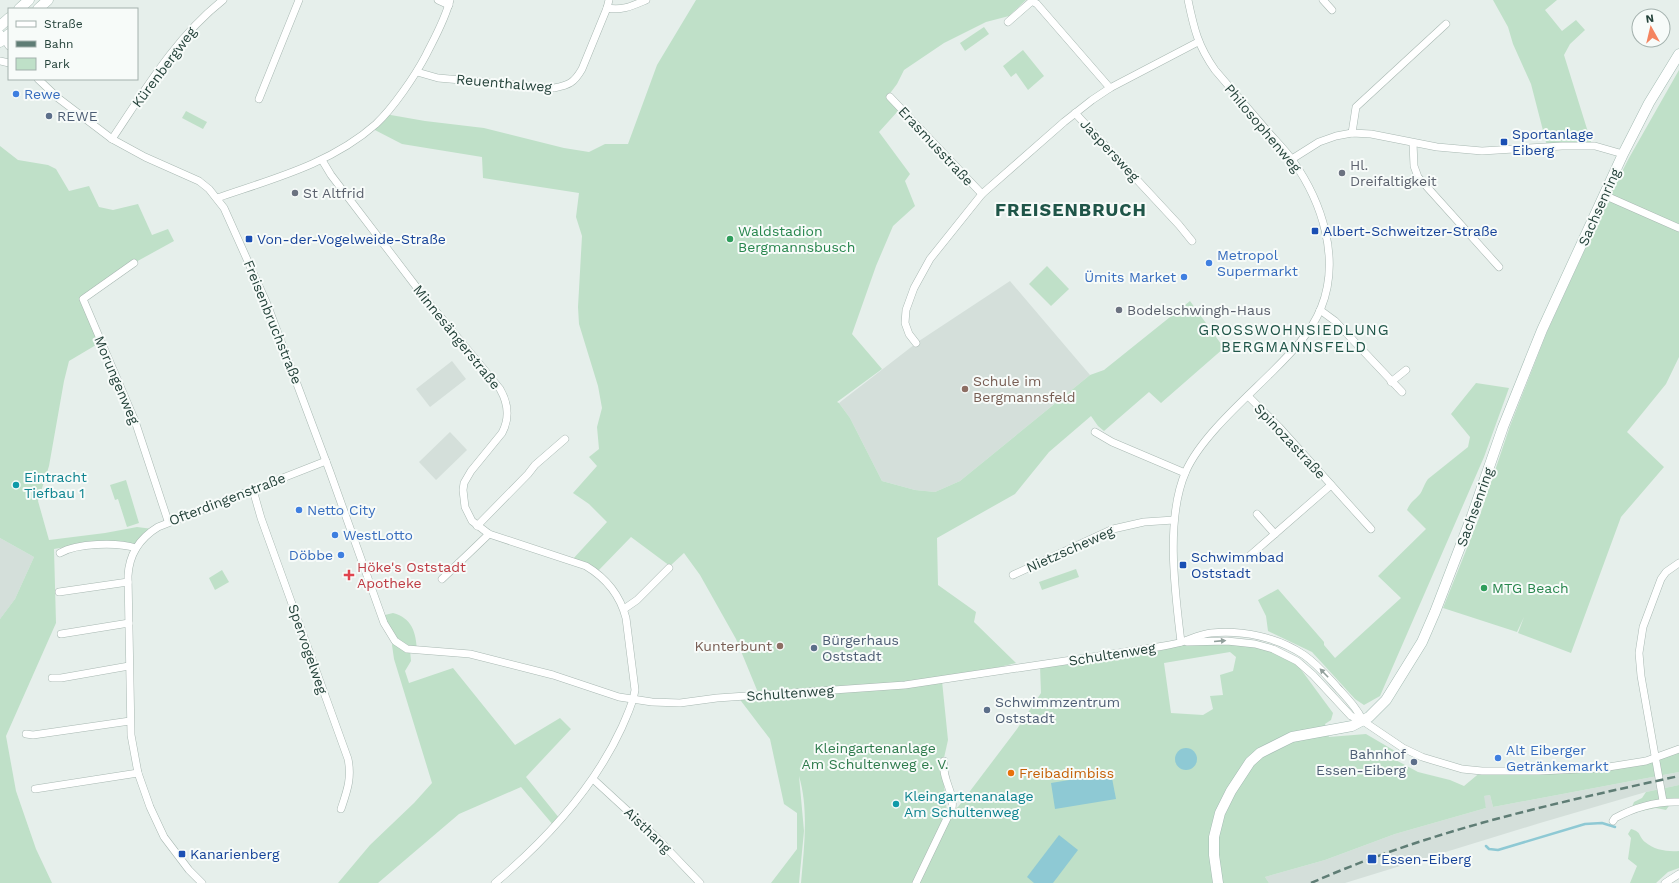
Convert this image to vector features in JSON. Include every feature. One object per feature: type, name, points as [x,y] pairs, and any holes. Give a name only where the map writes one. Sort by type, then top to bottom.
[{"type":"street","points":[[20,8],[29,0]]},
{"type":"street","points":[[39,8],[48,0]]},
{"type":"street","name":"Kürenbergweg","points":[[112,139],[172,52],[200,19],[223,0]]},
{"type":"street","points":[[259,99],[299,0]]},
{"type":"street","points":[[217,198],[291,173],[322,160],[376,124],[417,72],[443,23],[450,3],[438,0]]},
{"type":"street","name":"Reuenthalweg","points":[[417,72],[438,78],[554,88],[569,85],[582,69],[609,0]]},
{"type":"street","points":[[607,8],[617,10],[646,0]]},
{"type":"street","name":"Philosophenweg","points":[[1181,642],[1176,587],[1174,520],[1185,473],[1193,456],[1210,435],[1290,354],[1308,331],[1320,310],[1327,285],[1330,266],[1327,240],[1322,218],[1315,199],[1292,159],[1215,70],[1198,42],[1188,0]]},
{"type":"street","points":[[1323,0],[1332,10]]},
{"type":"street","points":[[1008,22],[1032,1],[1037,4],[1110,88]]},
{"type":"street","points":[[0,26],[8,19]]},
{"type":"street","points":[[1352,133],[1356,107],[1446,24]]},
{"type":"street","name":"Erasmusstraße","points":[[916,343],[909,334],[905,323],[906,310],[914,288],[930,259],[982,194],[1075,113],[1110,88],[1198,42]]},
{"type":"street","name":"Sachsenring","points":[[1218,883],[1214,837],[1218,819],[1231,791],[1250,762],[1260,753],[1292,737],[1340,728],[1363,721],[1376,711],[1386,700],[1422,642],[1472,516],[1504,427],[1542,330],[1622,154],[1656,91],[1679,54]]},
{"type":"street","name":"Freisenbruchstraße","points":[[39,80],[58,98],[112,139],[145,157],[199,181],[217,198],[232,224],[267,304],[384,622],[390,636],[404,648]]},
{"type":"street","name":"Erasmusstraße","points":[[890,97],[982,194]]},
{"type":"street","name":"Jaspersweg","points":[[1075,113],[1192,241]]},
{"type":"street","points":[[1292,159],[1319,142],[1336,136],[1352,133],[1371,134],[1437,147],[1484,151],[1550,146],[1595,146],[1622,154]]},
{"type":"street","points":[[1413,142],[1414,166],[1418,176],[1499,267]]},
{"type":"street","name":"Minnesängerstraße","points":[[322,160],[331,175],[418,289],[500,389],[506,400],[508,414],[502,433],[471,471],[464,483],[464,507],[472,521],[489,534],[586,566],[596,572],[607,582],[624,609],[635,682],[634,700]]},
{"type":"street","points":[[1604,195],[1679,228]]},
{"type":"street","name":"Morungenweg","points":[[134,263],[83,299],[135,421],[168,522]]},
{"type":"street","points":[[1320,310],[1335,321],[1402,392]]},
{"type":"street","points":[[1391,382],[1406,370]]},
{"type":"street","name":"Spinozastraße","points":[[1248,396],[1371,529]]},
{"type":"street","points":[[1095,432],[1112,442],[1185,473]]},
{"type":"street","points":[[477,526],[535,465],[565,439]]},
{"type":"street","name":"Ofterdingenstraße","points":[[202,883],[189,870],[164,837],[150,807],[138,773],[130,721],[128,582],[130,562],[136,548],[153,530],[168,522],[326,461]]},
{"type":"street","name":"Spinozastraße","points":[[1246,559],[1331,485]]},
{"type":"street","name":"Spervogelweg","points":[[253,490],[263,524],[348,759],[350,783],[341,809]]},
{"type":"street","points":[[1258,514],[1275,534]]},
{"type":"street","name":"Nietzscheweg","points":[[1013,574],[1113,529],[1144,522],[1174,520]]},
{"type":"street","points":[[442,579],[489,534]]},
{"type":"street","points":[[60,553],[67,550],[105,544],[121,544],[136,548]]},
{"type":"street","points":[[1664,801],[1641,676],[1640,653],[1643,627],[1662,579],[1666,572],[1679,563]]},
{"type":"street","points":[[624,609],[637,600],[669,568]]},
{"type":"street","points":[[59,592],[128,582]]},
{"type":"street","points":[[61,634],[129,624]]},
{"type":"street","name":"Schultenweg","points":[[1181,642],[1204,634],[1223,633],[1258,636],[1281,643],[1305,656],[1321,669],[1358,711],[1363,721]]},
{"type":"street","name":"Schultenweg","points":[[404,648],[417,651],[470,654],[553,675],[606,694],[634,700],[680,703],[717,698],[905,686],[1066,662],[1181,642],[1227,641],[1255,644],[1273,649],[1297,661],[1313,675],[1351,716],[1363,721],[1398,745],[1441,764],[1462,769],[1482,771],[1602,768],[1656,759],[1679,749]]},
{"type":"street","points":[[52,678],[61,678],[129,666]]},
{"type":"street","points":[[500,882],[557,822],[593,779],[615,741],[634,700]]},
{"type":"street","points":[[26,734],[33,735],[130,721]]},
{"type":"street","points":[[916,883],[952,808],[952,799],[944,776],[944,761]]},
{"type":"street","points":[[35,788],[138,773]]},
{"type":"street","name":"Aisthang","points":[[593,779],[655,836],[700,883]]},
{"type":"street","points":[[1613,821],[1615,818],[1638,807],[1664,801],[1679,802]]},
{"type":"street","points":[[1665,883],[1679,874]]},
{"type":"shaded area","name":"Schule im Bergmannsfeld","points":[[1010,281],[1090,375],[960,481],[935,492],[915,490],[882,481],[850,418],[839,403],[919,341]]},
{"type":"shaded area","points":[[452,361],[466,379],[430,407],[416,389]]},
{"type":"shaded area","points":[[450,432],[467,450],[436,480],[419,462]]},
{"type":"shaded area","points":[[0,538],[34,557],[15,599],[0,619]]},
{"type":"shaded area","points":[[1679,772],[1679,785],[1646,792],[1540,823],[1345,883],[1269,883],[1265,877],[1325,860],[1395,834],[1486,808],[1483,796],[1490,795],[1493,807]]},
{"type":"green space","name":"Kleingartenanlage Am Schultenweg e. V.","points":[[696,0],[1026,0],[1009,16],[986,22],[944,43],[904,70],[897,84],[888,96],[898,111],[879,132],[910,174],[905,181],[915,206],[893,226],[876,266],[852,334],[882,369],[837,402],[850,418],[882,481],[915,490],[935,492],[960,481],[1090,375],[1104,370],[1190,301],[1224,348],[1161,403],[1149,392],[1104,431],[1098,426],[1091,416],[1049,452],[1015,494],[937,538],[938,585],[976,612],[974,622],[1016,663],[942,681],[948,740],[942,767],[947,812],[958,807],[1017,729],[1041,693],[1040,666],[1181,642],[1255,644],[1294,660],[1333,713],[1331,720],[1325,724],[1329,737],[1366,734],[1395,751],[1392,758],[1418,772],[1450,780],[1464,786],[1482,771],[1603,768],[1679,750],[1679,772],[1493,807],[1490,795],[1484,796],[1486,808],[1395,834],[1325,860],[1265,877],[1269,883],[801,883],[805,816],[799,776],[804,831],[799,883],[771,883],[797,849],[797,813],[784,804],[770,739],[738,697],[759,695],[736,639],[700,575],[684,553],[670,566],[631,537],[597,572],[572,560],[607,522],[589,504],[573,493],[597,466],[589,457],[599,449],[597,427],[602,408],[598,386],[579,324],[578,307],[582,236],[576,217],[579,193],[483,178],[482,157],[402,144],[371,128],[385,114],[425,121],[484,128],[564,148],[589,152],[605,144],[628,144],[657,65]],"holes":[[[1230,652],[1236,657],[1233,671],[1220,675],[1223,695],[1210,696],[1213,709],[1203,715],[1171,713],[1164,663]]]},
{"type":"green space","points":[[1493,0],[1557,0],[1545,10],[1562,31],[1576,20],[1585,30],[1570,44],[1564,55],[1592,145],[1547,146],[1531,84],[1513,44],[1508,27]]},
{"type":"green space","points":[[984,27],[989,34],[965,51],[960,43]]},
{"type":"green space","points":[[1023,50],[1044,76],[1028,90],[1016,73],[1011,77],[1003,66]]},
{"type":"green space","points":[[1679,70],[1679,357],[1666,384],[1627,432],[1664,467],[1621,517],[1571,653],[1518,633],[1524,617],[1517,632],[1443,608],[1479,518],[1510,426],[1547,332],[1609,197],[1629,158]]},
{"type":"green space","points":[[186,111],[207,122],[203,129],[182,118]]},
{"type":"green space","points":[[0,146],[18,160],[48,165],[56,169],[69,191],[89,186],[99,207],[113,210],[138,204],[152,235],[168,229],[174,241],[134,263],[83,299],[101,342],[69,361],[49,466],[38,501],[49,540],[105,533],[137,527],[153,529],[137,546],[119,541],[108,541],[54,549],[56,623],[6,736],[16,791],[36,849],[52,883],[0,883],[0,619],[15,599],[34,557],[0,538]]},
{"type":"green space","points":[[1047,266],[1069,289],[1051,306],[1029,284]]},
{"type":"green space","points":[[1476,383],[1509,388],[1484,457],[1380,696],[1364,705],[1355,699],[1312,652],[1268,631],[1266,616],[1258,600],[1278,589],[1324,642],[1324,645],[1335,658],[1401,598],[1378,576],[1426,529],[1407,510],[1420,494],[1425,483],[1468,447],[1470,437],[1451,414]]},
{"type":"green space","points":[[126,480],[139,523],[127,527],[118,499],[115,500],[110,485]]},
{"type":"green space","points":[[1076,569],[1079,577],[1042,590],[1039,582]]},
{"type":"green space","points":[[222,570],[229,582],[215,590],[209,578]]},
{"type":"green space","points":[[393,613],[405,618],[409,622],[416,638],[417,651],[410,650],[411,661],[405,671],[409,683],[453,668],[515,745],[560,718],[571,729],[526,777],[560,819],[554,826],[521,787],[459,814],[378,883],[338,883],[370,845],[414,803],[432,783],[394,659],[392,645],[394,640],[381,616]]},
{"type":"green space","points":[[1679,785],[1679,800],[1673,800],[1666,810],[1656,808],[1636,812],[1632,807],[1634,802],[1642,798],[1646,792]]},
{"type":"green space","points":[[1631,829],[1637,831],[1645,842],[1657,849],[1679,851],[1679,868],[1668,872],[1656,883],[1630,883],[1637,866],[1628,859],[1631,838],[1628,834]]},
{"type":"water","points":[[1186,748],[1194,751],[1197,759],[1194,767],[1186,770],[1178,767],[1175,759],[1178,751]]},
{"type":"water","points":[[1111,773],[1116,799],[1055,809],[1051,783]]},
{"type":"water","points":[[1059,835],[1078,850],[1053,883],[1034,883],[1027,877]]},
{"type":"waterway","points":[[1486,846],[1489,849],[1498,850],[1585,824],[1602,823],[1615,827]]},
{"type":"railway","points":[[1311,883],[1356,864],[1446,833],[1538,808],[1679,776]]},
{"type":"place","name":"Rewe","points":[[16,94]]},
{"type":"place","name":"REWE","points":[[49,116]]},
{"type":"place","name":"Sportanlage Eiberg","points":[[1504,142]]},
{"type":"place","name":"Hl. Dreifaltigkeit","points":[[1342,173]]},
{"type":"place","name":"St Altfrid","points":[[295,193]]},
{"type":"place","name":"Albert-Schweitzer-Straße","points":[[1315,231]]},
{"type":"place","name":"Von-der-Vogelweide-Straße","points":[[249,239]]},
{"type":"place","name":"Waldstadion Bergmannsbusch","points":[[730,239]]},
{"type":"place","name":"Metropol Supermarkt","points":[[1209,263]]},
{"type":"place","name":"Ümits Market","points":[[1184,277]]},
{"type":"place","name":"Bodelschwingh-Haus","points":[[1119,310]]},
{"type":"place","name":"Schule im Bergmannsfeld","points":[[965,389]]},
{"type":"place","name":"Eintracht Tiefbau 1","points":[[16,485]]},
{"type":"place","name":"Netto City","points":[[299,510]]},
{"type":"place","name":"WestLotto","points":[[335,535]]},
{"type":"place","name":"Döbbe","points":[[341,555]]},
{"type":"place","name":"Schwimmbad Oststadt","points":[[1183,565]]},
{"type":"place","name":"Höke's Oststadt Apotheke","points":[[349,575]]},
{"type":"place","name":"MTG Beach","points":[[1484,588]]},
{"type":"place","name":"Kunterbunt","points":[[780,646]]},
{"type":"place","name":"Bürgerhaus Oststadt","points":[[814,648]]},
{"type":"place","name":"Schwimmzentrum Oststadt","points":[[987,710]]},
{"type":"place","name":"Alt Eiberger Getränkemarkt","points":[[1498,758]]},
{"type":"place","name":"Bahnhof Essen-Eiberg","points":[[1414,762]]},
{"type":"place","name":"Freibadimbiss","points":[[1011,773]]},
{"type":"place","name":"Kleingartenanalage Am Schultenweg","points":[[896,804]]},
{"type":"place","name":"Kanarienberg","points":[[182,854]]},
{"type":"place","name":"Essen-Eiberg","points":[[1372,859]]},
{"type":"district","name":"FREISENBRUCH","points":[[1071,209]]},
{"type":"district","name":"GROSSWOHNSIEDLUNG BERGMANNSFELD","points":[[1294,338]]}]
